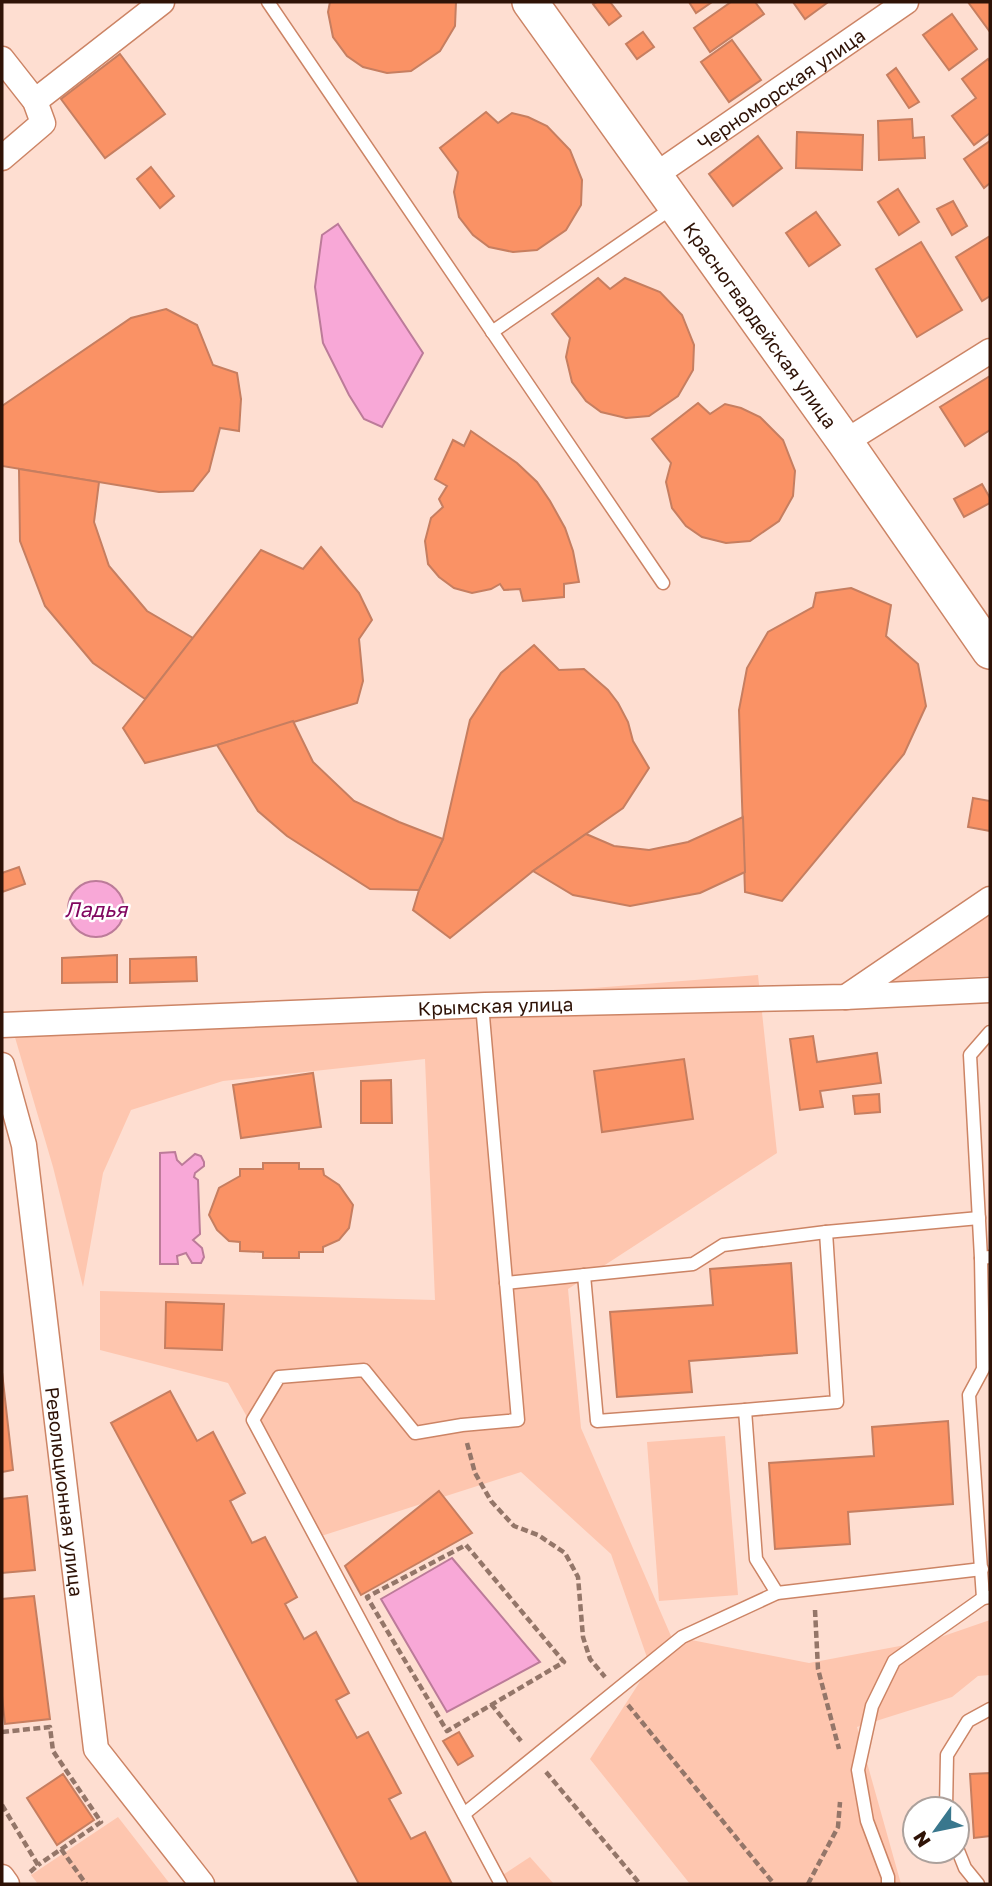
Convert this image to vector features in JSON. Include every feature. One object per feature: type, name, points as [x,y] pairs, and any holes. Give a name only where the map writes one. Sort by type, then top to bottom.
[{"type":"street","points":[[35,101],[162,2]]},
{"type":"street","name":"Красногвардейская улица","points":[[530,2],[845,442],[990,651]]},
{"type":"street","name":"Черноморская улица","points":[[654,176],[906,2]]},
{"type":"street","points":[[2,59],[35,101],[43,123],[2,158]]},
{"type":"street","points":[[845,442],[990,351]]},
{"type":"street","points":[[845,997],[990,900]]},
{"type":"street","name":"Крымская улица","points":[[2,1025],[485,1005],[845,997],[990,989]]},
{"type":"street","name":"Революционная улица","points":[[2,1065],[23,1144],[96,1749],[202,1884]]},
{"type":"lane","points":[[268,2],[663,583]]},
{"type":"lane","points":[[492,332],[676,205]]},
{"type":"lane","points":[[485,1005],[483,1016],[518,1419],[415,1433],[364,1370],[279,1377],[253,1420],[501,1884]]},
{"type":"lane","points":[[888,1884],[888,1877],[867,1821],[858,1770],[872,1706],[894,1661],[987,1597],[982,1569],[969,1395],[984,1368],[986,1257],[979,1218],[970,1055],[990,1032]]},
{"type":"lane","points":[[506,1283],[694,1264],[723,1245],[826,1232],[979,1218]]},
{"type":"lane","points":[[584,1275],[597,1421],[837,1402],[826,1232]]},
{"type":"lane","points":[[745,1410],[756,1559],[777,1592]]},
{"type":"lane","points":[[464,1814],[682,1637],[777,1592],[982,1569]]},
{"type":"lane","points":[[946,1795],[947,1755],[968,1721],[990,1709]]},
{"type":"lane","points":[[964,1865],[978,1884]]},
{"type":"path","points":[[462,1425],[475,1473],[491,1501],[514,1526],[538,1535],[565,1553],[578,1577],[583,1637],[590,1659],[774,1884]]},
{"type":"path","points":[[466,1545],[564,1662],[491,1704],[447,1731],[367,1597],[466,1545]]},
{"type":"path","points":[[814,1588],[818,1670],[841,1759]]},
{"type":"path","points":[[491,1704],[640,1884]]},
{"type":"path","points":[[2,1732],[50,1727],[53,1751],[102,1822],[38,1866],[10,1880]]},
{"type":"path","points":[[808,1884],[838,1827],[842,1793]]},
{"type":"path","points":[[2,1805],[38,1866]]},
{"type":"path","points":[[61,1849],[86,1884]]},
{"type":"shaded area","points":[[990,912],[990,976],[884,982]]},
{"type":"shaded area","points":[[758,975],[777,1153],[568,1289],[581,1428],[671,1636],[809,1663],[932,1640],[990,1620],[990,1675],[978,1676],[952,1697],[857,1727],[901,1884],[690,1884],[590,1759],[650,1666],[611,1554],[521,1472],[315,1538],[228,1383],[100,1350],[100,1291],[435,1300],[425,1059],[223,1081],[131,1110],[103,1173],[83,1287],[53,1167],[14,1034]]},
{"type":"shaded area","points":[[725,1436],[738,1595],[659,1601],[647,1442]]},
{"type":"shaded area","points":[[118,1817],[170,1884],[38,1884],[31,1875]]},
{"type":"shaded area","points":[[530,1857],[554,1884],[501,1884],[498,1878]]},
{"type":"water","points":[[338,224],[423,353],[382,427],[364,419],[323,343],[315,287],[322,235]]},
{"type":"water","name":"Ладья","points":[[96,881],[107,883],[116,889],[122,898],[122,920],[116,929],[107,935],[96,937],[85,935],[76,929],[70,920],[68,909],[70,898],[76,889],[85,883]]},
{"type":"water","points":[[175,1152],[182,1165],[195,1154],[201,1156],[204,1162],[204,1166],[194,1177],[198,1180],[200,1234],[193,1240],[202,1248],[204,1257],[201,1263],[192,1263],[186,1253],[177,1256],[178,1264],[160,1264],[160,1153]]},
{"type":"water","points":[[452,1558],[540,1662],[447,1712],[381,1599]]},
{"type":"building","points":[[330,2],[456,2],[455,26],[440,51],[411,71],[387,73],[363,67],[347,56],[333,37],[328,12]]},
{"type":"building","points":[[610,2],[621,16],[609,25],[593,4]]},
{"type":"building","points":[[689,2],[712,2],[696,13]]},
{"type":"building","points":[[731,2],[755,2],[764,14],[710,52],[694,28]]},
{"type":"building","points":[[793,2],[826,2],[827,3],[805,19]]},
{"type":"building","points":[[968,2],[990,2],[990,32]]},
{"type":"building","points":[[952,14],[977,49],[949,70],[923,35]]},
{"type":"building","points":[[643,32],[654,47],[637,59],[626,44]]},
{"type":"building","points":[[732,40],[761,80],[729,102],[701,62]]},
{"type":"building","points":[[120,54],[165,114],[105,158],[61,99]]},
{"type":"building","points":[[988,59],[990,133],[974,145],[952,116],[976,98],[962,79]]},
{"type":"building","points":[[896,68],[919,102],[909,108],[887,75]]},
{"type":"building","points":[[486,112],[498,123],[512,113],[547,126],[570,150],[582,180],[581,205],[566,230],[537,250],[513,252],[489,247],[473,235],[459,217],[454,192],[458,172],[440,148]]},
{"type":"building","points":[[912,119],[913,138],[924,137],[925,158],[879,160],[878,121]]},
{"type":"building","points":[[797,132],[863,135],[862,170],[796,168]]},
{"type":"building","points":[[758,136],[782,168],[733,206],[709,174]]},
{"type":"building","points":[[990,141],[990,183],[984,188],[964,159]]},
{"type":"building","points":[[151,167],[174,196],[160,208],[137,179]]},
{"type":"building","points":[[898,189],[919,222],[899,235],[878,202]]},
{"type":"building","points":[[953,201],[967,226],[952,235],[937,209]]},
{"type":"building","points":[[816,212],[840,245],[809,266],[786,233]]},
{"type":"building","points":[[990,236],[990,296],[982,301],[956,257]]},
{"type":"building","points":[[921,242],[962,310],[917,337],[876,269]]},
{"type":"building","points":[[598,278],[610,289],[625,278],[660,292],[682,315],[694,345],[693,370],[678,396],[649,416],[626,418],[601,412],[586,401],[572,382],[566,357],[570,338],[552,314]]},
{"type":"building","points":[[166,309],[197,325],[213,365],[237,373],[241,399],[239,431],[220,428],[209,471],[193,491],[159,492],[2,466],[2,406],[131,318]]},
{"type":"building","points":[[990,376],[990,430],[965,446],[940,407]]},
{"type":"building","points":[[698,403],[710,414],[725,404],[760,417],[783,440],[795,471],[793,496],[779,521],[750,541],[726,543],[702,537],[686,526],[672,508],[666,482],[671,463],[652,439]]},
{"type":"building","points":[[471,431],[517,463],[537,482],[550,501],[565,528],[579,582],[564,584],[564,597],[523,601],[520,589],[504,590],[500,584],[472,593],[454,588],[428,564],[425,541],[431,518],[443,507],[439,499],[447,486],[435,479],[453,440],[464,446]]},
{"type":"building","points":[[19,469],[99,482],[94,522],[109,566],[147,611],[193,638],[145,699],[93,663],[45,606],[20,541]]},
{"type":"building","points":[[982,484],[990,503],[964,517],[954,499]]},
{"type":"building","points":[[321,547],[359,593],[372,620],[359,639],[363,681],[357,703],[217,745],[145,763],[123,728],[261,550],[303,569]]},
{"type":"building","points":[[851,588],[891,605],[886,636],[918,664],[926,706],[904,754],[782,901],[745,892],[739,710],[747,668],[768,632],[813,607],[816,593]]},
{"type":"building","points":[[534,645],[559,670],[584,669],[608,690],[628,722],[633,741],[649,768],[623,808],[533,871],[450,938],[413,910],[419,890],[443,839],[470,720],[501,673]]},
{"type":"building","points":[[293,721],[313,762],[354,801],[443,839],[419,890],[370,889],[287,836],[258,811],[217,745]]},
{"type":"building","points":[[973,798],[990,801],[990,831],[968,827]]},
{"type":"building","points":[[743,817],[745,872],[700,893],[630,906],[573,895],[533,871],[586,834],[614,846],[649,850],[688,842]]},
{"type":"building","points":[[19,867],[25,884],[2,892],[2,873]]},
{"type":"building","points":[[117,955],[117,982],[62,983],[62,958]]},
{"type":"building","points":[[196,957],[197,981],[130,983],[130,959]]},
{"type":"building","points":[[813,1036],[817,1062],[877,1053],[881,1083],[820,1091],[823,1107],[800,1110],[790,1039]]},
{"type":"building","points":[[684,1059],[693,1119],[602,1132],[594,1071]]},
{"type":"building","points":[[313,1073],[321,1127],[241,1138],[233,1085]]},
{"type":"building","points":[[391,1080],[392,1123],[361,1123],[361,1081]]},
{"type":"building","points":[[879,1094],[880,1112],[855,1114],[853,1096]]},
{"type":"building","points":[[263,1163],[299,1163],[299,1169],[323,1169],[324,1175],[339,1185],[353,1205],[349,1228],[339,1240],[323,1247],[323,1252],[299,1252],[299,1258],[263,1258],[263,1252],[240,1251],[240,1242],[229,1241],[217,1230],[209,1215],[219,1188],[240,1176],[240,1169],[263,1169]]},
{"type":"building","points":[[791,1263],[797,1353],[689,1361],[692,1392],[617,1397],[610,1312],[713,1305],[710,1269]]},
{"type":"building","points":[[166,1302],[224,1304],[222,1350],[165,1348]]},
{"type":"building","points":[[2,1372],[13,1470],[2,1472]]},
{"type":"building","points":[[170,1391],[197,1441],[213,1432],[245,1493],[230,1501],[252,1543],[265,1537],[297,1597],[285,1604],[304,1639],[316,1632],[349,1693],[336,1700],[357,1738],[368,1732],[401,1793],[389,1799],[411,1839],[425,1832],[452,1884],[359,1884],[111,1423]]},
{"type":"building","points":[[948,1421],[953,1504],[848,1512],[850,1544],[775,1549],[769,1463],[874,1456],[872,1427]]},
{"type":"building","points":[[439,1491],[472,1533],[361,1595],[345,1566]]},
{"type":"building","points":[[27,1496],[35,1570],[2,1573],[2,1499]]},
{"type":"building","points":[[34,1596],[50,1719],[5,1724],[2,1696],[2,1599]]},
{"type":"building","points":[[459,1732],[473,1756],[458,1765],[443,1741]]},
{"type":"building","points":[[990,1773],[990,1836],[974,1838],[970,1774]]},
{"type":"building","points":[[63,1774],[94,1820],[57,1845],[27,1798]]}]
